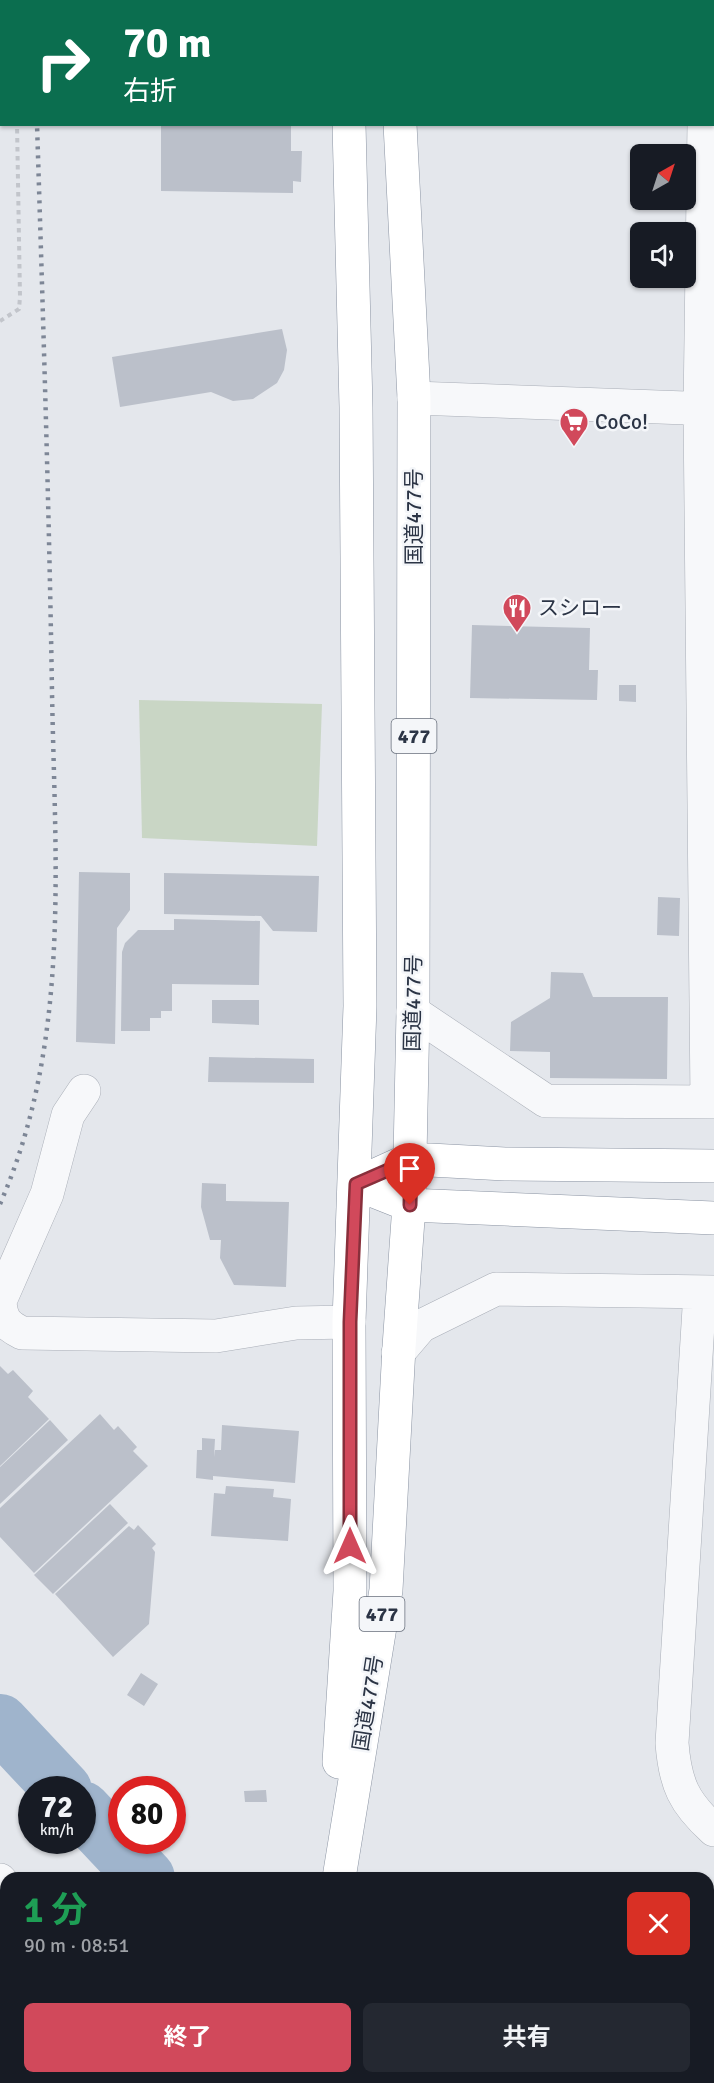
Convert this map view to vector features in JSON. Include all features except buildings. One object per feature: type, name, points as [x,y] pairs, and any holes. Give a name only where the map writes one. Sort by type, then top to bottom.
[{"type":"highway","name":"国道477号","points":[[333,1872],[350,1591],[350,1322],[360,1006],[356,419],[349,126]]},
{"type":"highway","name":"国道477号","points":[[340,1872],[386,1590],[398,1353],[410,1205],[413,1012],[414,398],[400,126]]},
{"type":"highway","points":[[356,1184],[411,1160],[505,1164],[714,1166]]},
{"type":"highway","points":[[356,1184],[410,1205],[714,1218]]},
{"type":"street","points":[[413,1012],[546,1101],[710,1102],[704,126]]},
{"type":"street","points":[[414,398],[707,409]]},
{"type":"street","points":[[84,1091],[68,1115],[47,1194],[0,1301],[1,1317],[9,1326],[22,1333],[216,1336],[297,1323],[350,1322]]},
{"type":"street","points":[[398,1353],[421,1326],[496,1289],[707,1292],[672,1743],[678,1785],[691,1809],[714,1830]]},
{"type":"path","points":[[0,321],[10,317],[19,309],[17,126]]},
{"type":"green space","points":[[139,700],[322,704],[317,846],[142,838]]},
{"type":"waterway","points":[[0,1723],[50,1776]]},
{"type":"waterway","points":[[96,1825],[140,1872]]},
{"type":"railway","points":[[0,1204],[23,1143],[38,1080],[48,1016],[54,952],[56,887],[48,479],[37,126]]},
{"type":"place","name":"CoCo!","points":[[574,448]]},
{"type":"place","name":"スシロー","points":[[517,634]]},
{"type":"route","points":[[350,1546],[350,1322],[356,1184],[411,1160],[410,1205]]}]
